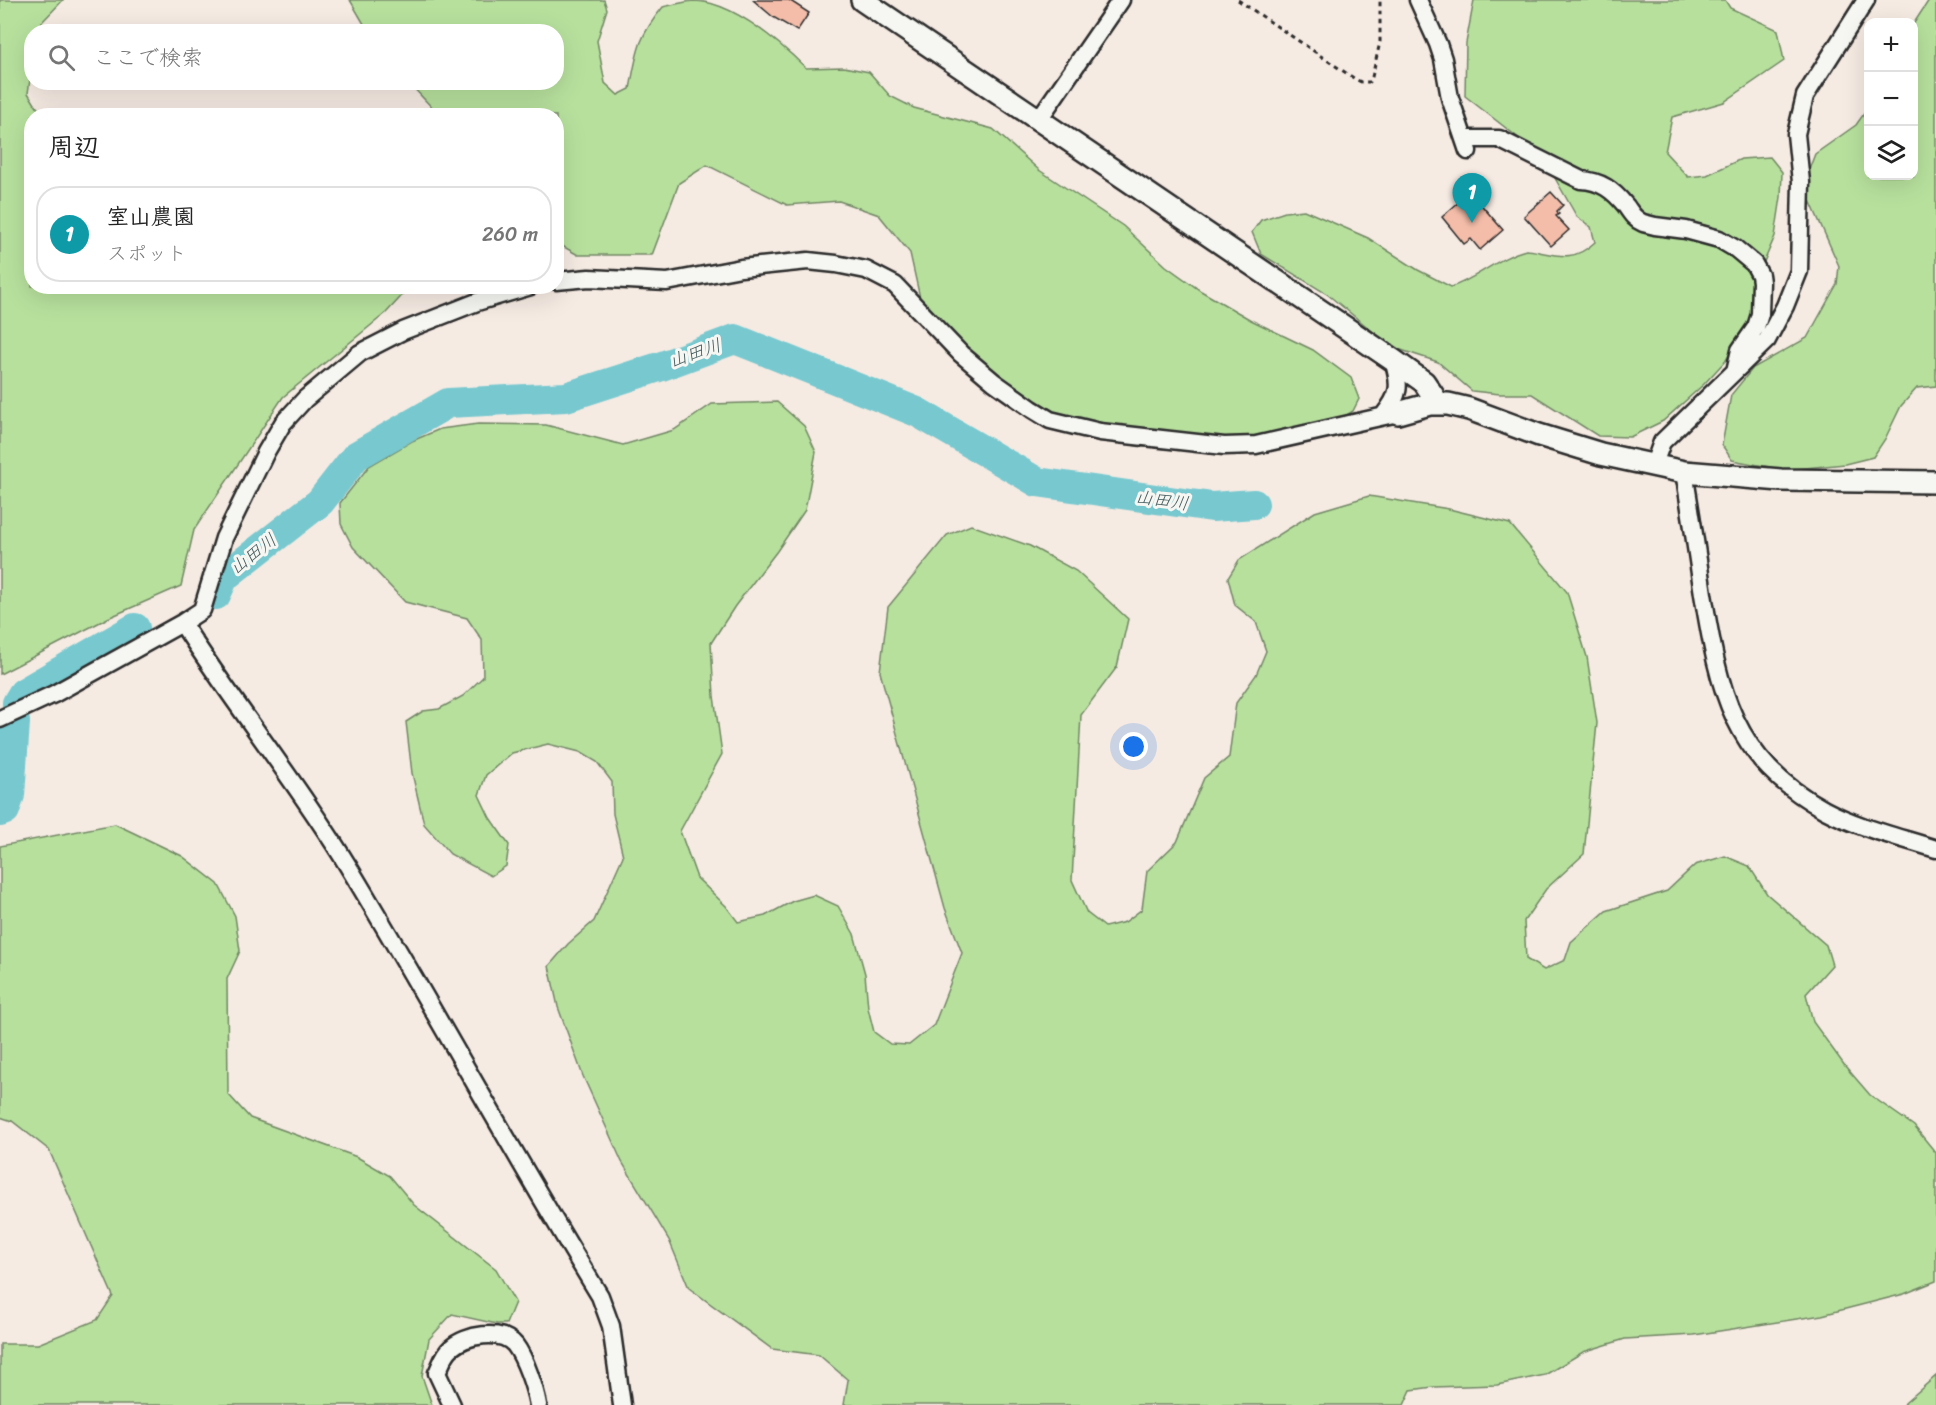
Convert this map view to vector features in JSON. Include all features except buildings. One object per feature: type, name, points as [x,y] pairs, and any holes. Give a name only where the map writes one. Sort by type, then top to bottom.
[{"type":"street","points":[[862,0],[1393,360],[1424,382],[1438,404]]},
{"type":"street","points":[[1039,119],[1121,0]]},
{"type":"street","points":[[1418,0],[1443,58],[1450,98],[1466,145],[1500,139],[1581,180],[1593,181],[1609,188],[1635,219],[1643,223],[1700,233],[1719,239],[1755,264],[1760,275],[1760,314],[1756,327],[1740,350],[1735,372]]},
{"type":"street","points":[[1653,466],[1662,442],[1767,340],[1785,306],[1799,271],[1802,182],[1796,134],[1805,96],[1866,0]]},
{"type":"street","points":[[564,280],[589,278],[667,282],[741,268],[808,261],[866,270],[895,285],[961,354],[994,382],[1032,409],[1050,420],[1100,432],[1224,446],[1256,445],[1438,404],[1448,404],[1601,454],[1684,472],[1781,480],[1936,482]]},
{"type":"street","points":[[0,719],[54,694],[202,610],[224,538],[283,423],[305,399],[360,353],[394,335],[477,302],[504,294]]},
{"type":"street","points":[[1390,415],[1398,395],[1399,377],[1393,360]]},
{"type":"street","points":[[1684,472],[1712,648],[1732,715],[1750,746],[1773,773],[1825,810],[1859,825],[1936,849]]},
{"type":"street","points":[[182,623],[218,680],[291,777],[347,865],[600,1296],[611,1326],[622,1405]]},
{"type":"street","points":[[452,1405],[437,1372],[444,1358],[451,1348],[466,1340],[494,1335],[502,1335],[514,1344],[536,1393],[538,1405]]},
{"type":"path","points":[[1238,0],[1354,79],[1366,83],[1370,82],[1372,77],[1380,42],[1380,0]]},
{"type":"green space","points":[[0,0],[63,0],[42,24],[24,24],[24,90],[28,90],[38,108],[24,108],[24,294],[404,294],[386,313],[283,397],[194,530],[181,586],[108,618],[0,674]]},
{"type":"green space","points":[[350,0],[604,0],[607,9],[597,41],[605,83],[618,95],[630,89],[643,36],[663,7],[695,1],[725,8],[769,36],[806,68],[844,67],[869,72],[890,96],[914,108],[993,129],[1039,170],[1123,226],[1166,266],[1201,291],[1251,320],[1313,350],[1351,378],[1359,399],[1353,411],[1336,422],[1302,430],[1200,446],[1141,447],[1089,435],[999,395],[945,352],[920,298],[910,253],[879,215],[839,201],[787,205],[707,165],[679,183],[652,255],[578,255],[564,247],[564,108],[432,108],[416,90],[564,90],[564,24],[364,24]]},
{"type":"green space","points":[[1474,0],[1725,0],[1730,8],[1778,30],[1784,61],[1724,102],[1672,117],[1665,152],[1688,177],[1707,175],[1741,159],[1770,157],[1782,172],[1775,236],[1755,283],[1755,305],[1744,334],[1726,360],[1704,384],[1663,421],[1630,437],[1598,436],[1532,394],[1472,391],[1438,362],[1392,347],[1327,294],[1261,254],[1252,232],[1261,220],[1285,212],[1304,210],[1368,238],[1418,270],[1451,287],[1516,253],[1526,250],[1569,256],[1582,252],[1595,242],[1591,227],[1577,217],[1543,157],[1465,96],[1466,43]]},
{"type":"green space","points":[[1929,0],[1936,0],[1936,386],[1917,388],[1901,406],[1885,439],[1873,457],[1845,464],[1785,470],[1732,460],[1722,445],[1731,395],[1753,368],[1807,338],[1837,284],[1839,266],[1809,198],[1808,172],[1815,154],[1856,125],[1864,114],[1864,180],[1918,180],[1917,18]]},
{"type":"green space","points":[[777,402],[804,426],[816,452],[805,510],[711,643],[714,696],[722,754],[680,831],[697,878],[726,906],[738,922],[765,916],[793,901],[814,895],[838,906],[854,934],[865,974],[868,1008],[874,1032],[890,1044],[909,1045],[934,1025],[962,953],[945,908],[880,672],[888,607],[947,535],[971,525],[1030,546],[1076,571],[1128,619],[1117,667],[1081,715],[1072,880],[1087,913],[1105,927],[1125,922],[1142,909],[1147,871],[1177,842],[1204,778],[1229,757],[1236,703],[1256,675],[1266,651],[1256,622],[1235,605],[1228,578],[1239,560],[1315,512],[1369,496],[1449,509],[1510,524],[1567,592],[1587,657],[1597,723],[1584,854],[1546,889],[1524,921],[1526,959],[1544,970],[1565,960],[1571,942],[1606,911],[1667,891],[1695,865],[1725,856],[1749,866],[1767,894],[1826,945],[1832,965],[1806,994],[1813,1022],[1845,1066],[1870,1095],[1914,1126],[1936,1153],[1936,1281],[1904,1294],[1822,1315],[1694,1335],[1625,1339],[1583,1352],[1545,1375],[1497,1385],[1411,1390],[1404,1405],[844,1405],[848,1380],[819,1355],[772,1349],[689,1288],[669,1240],[622,1162],[583,1076],[558,1007],[549,966],[568,944],[594,921],[623,856],[613,814],[612,782],[597,762],[580,752],[548,744],[512,753],[486,775],[479,795],[490,818],[509,845],[506,866],[491,876],[450,854],[424,824],[412,773],[406,722],[423,711],[439,709],[463,696],[483,677],[482,640],[467,618],[405,602],[353,547],[341,524],[340,503],[369,466],[412,441],[440,429],[478,424],[546,425],[623,445],[674,430],[712,404]]},
{"type":"green space","points":[[115,824],[182,856],[218,884],[235,916],[240,951],[227,979],[228,1094],[250,1118],[357,1157],[390,1176],[414,1205],[496,1269],[515,1302],[506,1324],[452,1314],[429,1339],[422,1376],[432,1405],[0,1405],[0,1344],[38,1344],[97,1320],[113,1296],[49,1150],[12,1121],[0,1117],[0,846]]},
{"type":"green space","points":[[1936,1376],[1936,1405],[1904,1405],[1905,1403]]},
{"type":"waterway","name":"山田川","points":[[216,595],[224,577],[320,502],[356,456],[448,403],[566,397],[662,366],[735,339],[917,412],[1037,482],[1212,507],[1254,504]]},
{"type":"waterway","name":"山田川","points":[[17,703],[23,693],[135,628]]},
{"type":"waterway","name":"山田川","points":[[0,812],[5,810],[10,795],[15,722]]},
{"type":"place","name":"室山農園","points":[[1472,223]]}]
